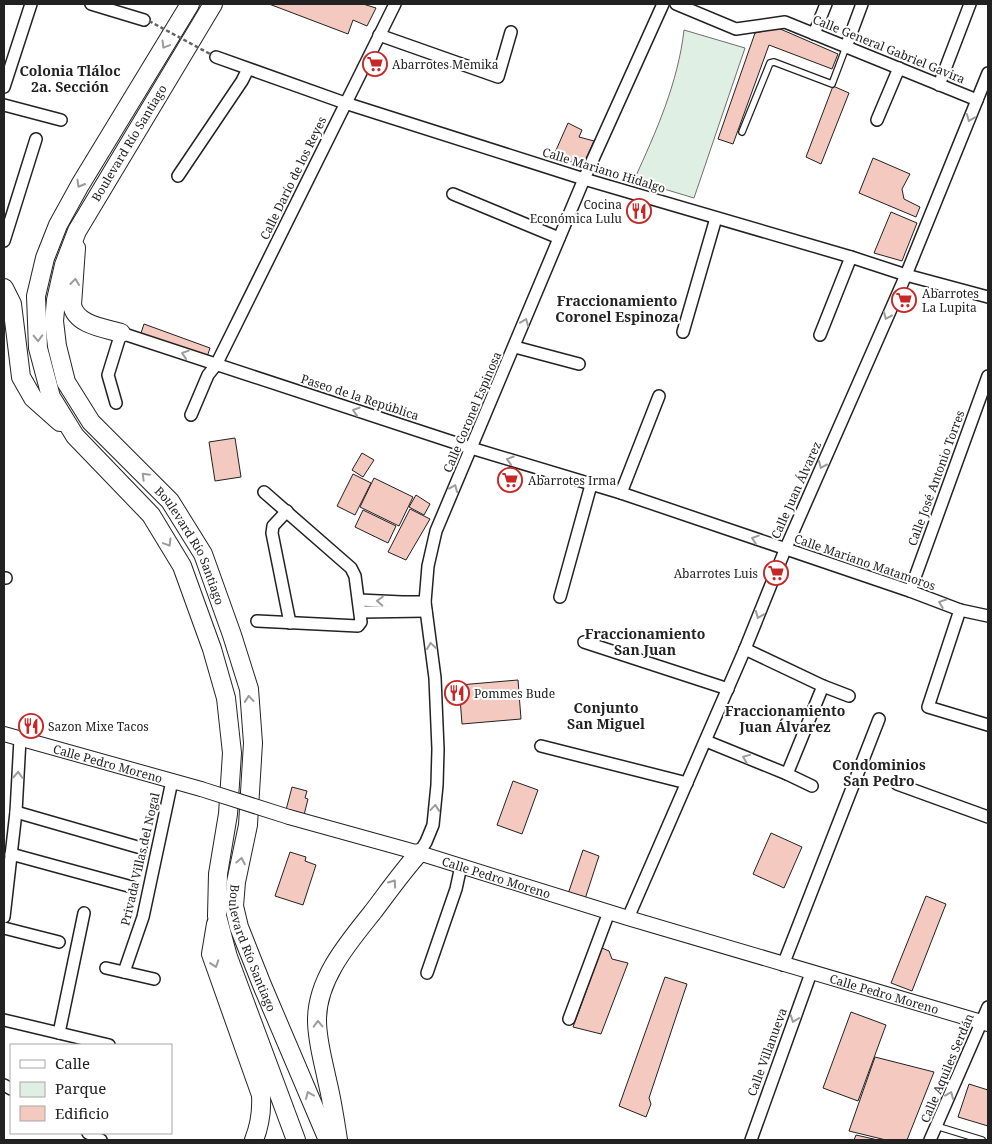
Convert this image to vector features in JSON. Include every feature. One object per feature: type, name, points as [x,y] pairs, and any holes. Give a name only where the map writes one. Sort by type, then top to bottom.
[{"type":"main road","name":"Boulevard Río Santiago","points":[[190,4],[80,185],[58,226],[45,258],[36,296],[38,348],[50,397],[75,436],[151,514],[182,566],[212,648],[226,698],[232,753],[228,814],[218,874],[217,916],[228,957],[296,1140]]},
{"type":"main road","name":"Boulevard Río Santiago","points":[[213,4],[77,231],[64,265],[56,300],[54,321],[56,346],[66,382],[91,422],[170,501],[203,554],[232,635],[248,689],[254,742],[248,824],[236,882],[234,906],[239,927],[262,985],[328,1140]]},
{"type":"main road","points":[[77,231],[72,305],[74,312],[79,318],[121,334]]},
{"type":"main road","points":[[4,288],[12,304],[21,377],[33,398],[75,436]]},
{"type":"main road","points":[[338,1140],[335,1116],[319,1046],[317,1018],[322,994],[330,972],[348,943],[397,877],[419,853]]},
{"type":"main road","points":[[217,916],[211,954],[261,1095],[262,1113],[260,1126],[254,1140]]},
{"type":"street","points":[[4,87],[31,4]]},
{"type":"street","points":[[91,4],[147,21]]},
{"type":"street","name":"Calle Darío de los Reyes","points":[[191,415],[208,375],[216,365],[394,4]]},
{"type":"street","name":"Calle Coronel Espinosa","points":[[419,853],[433,825],[438,758],[435,678],[426,606],[428,566],[436,531],[584,179],[663,4]]},
{"type":"street","name":"Calle General Gabriel Gavira","points":[[676,4],[736,29],[785,22],[977,100]]},
{"type":"street","points":[[814,34],[826,4]]},
{"type":"street","points":[[846,47],[862,4]]},
{"type":"street","points":[[939,84],[970,4]]},
{"type":"street","points":[[379,35],[498,77],[511,32]]},
{"type":"street","name":"Calle Mariano Hidalgo","points":[[214,56],[345,103],[584,179],[851,257],[906,275],[988,297]]},
{"type":"street","points":[[877,120],[899,68]]},
{"type":"street","points":[[178,176],[242,81],[248,69]]},
{"type":"street","name":"Calle Juan Álvarez","points":[[628,918],[745,649],[784,550],[906,275],[988,73]]},
{"type":"street","points":[[4,105],[61,120]]},
{"type":"street","points":[[4,241],[36,139]]},
{"type":"street","points":[[453,194],[559,238]]},
{"type":"street","points":[[683,332],[716,218]]},
{"type":"street","points":[[820,335],[851,257]]},
{"type":"street","points":[[116,402],[108,375],[121,334]]},
{"type":"street","name":"Paseo de la República","points":[[121,334],[471,448],[590,484]]},
{"type":"street","points":[[515,346],[579,364]]},
{"type":"street","name":"Calle José Antonio Torres","points":[[910,591],[988,376]]},
{"type":"street","points":[[621,493],[659,396]]},
{"type":"street","points":[[560,596],[590,484]]},
{"type":"street","name":"Calle Mariano Matamoros","points":[[590,484],[910,591],[960,610],[988,616]]},
{"type":"street","points":[[257,621],[358,626],[361,622],[355,576],[351,568],[264,492]]},
{"type":"street","points":[[287,511],[273,526],[272,533],[290,623]]},
{"type":"street","points":[[359,600],[402,602],[426,606]]},
{"type":"street","points":[[361,612],[426,606]]},
{"type":"street","points":[[960,610],[928,707],[988,725]]},
{"type":"street","points":[[584,642],[728,689]]},
{"type":"street","points":[[745,649],[823,686],[849,696]]},
{"type":"street","points":[[787,774],[823,686]]},
{"type":"street","points":[[783,965],[879,720]]},
{"type":"street","name":"Calle Pedro Moreno","points":[[4,734],[419,853],[783,965],[985,1023]]},
{"type":"street","points":[[4,917],[16,812],[20,739]]},
{"type":"street","points":[[706,741],[812,786]]},
{"type":"street","points":[[541,746],[687,783]]},
{"type":"street","name":"Privada Villas del Nogal","points":[[124,972],[143,917],[172,781]]},
{"type":"street","points":[[897,784],[988,818]]},
{"type":"street","points":[[16,812],[141,848]]},
{"type":"street","points":[[11,854],[132,887]]},
{"type":"street","points":[[427,973],[456,889],[461,866]]},
{"type":"street","points":[[569,1019],[609,912]]},
{"type":"street","points":[[58,1033],[84,913]]},
{"type":"street","points":[[4,928],[58,942]]},
{"type":"street","points":[[106,968],[154,979]]},
{"type":"street","name":"Calle Villanueva","points":[[751,1140],[811,973]]},
{"type":"street","name":"Calle Aquiles Serdán","points":[[930,1140],[985,1023],[988,1007]]},
{"type":"street","points":[[4,1020],[105,1044]]},
{"type":"lane","points":[[742,132],[770,63],[774,62],[832,84],[846,47]]},
{"type":"lane","points":[[936,1126],[982,1140]]},
{"type":"path","points":[[147,21],[214,56]]},
{"type":"green space","points":[[684,30],[745,48],[694,198],[634,180],[665,107],[677,69]]},
{"type":"building","points":[[269,4],[363,4],[376,8],[367,26],[353,20],[348,34]]},
{"type":"building","points":[[778,28],[838,54],[832,69],[769,45],[733,144],[718,139],[755,33]]},
{"type":"building","points":[[833,86],[849,93],[821,164],[806,157]]},
{"type":"building","points":[[568,123],[582,130],[579,137],[594,141],[583,165],[553,157]]},
{"type":"building","points":[[873,158],[910,174],[902,189],[904,199],[920,207],[916,217],[859,193]]},
{"type":"building","points":[[891,212],[917,223],[902,261],[874,253]]},
{"type":"building","points":[[144,324],[210,348],[206,360],[140,336]]},
{"type":"building","points":[[235,438],[241,477],[215,481],[209,442]]},
{"type":"building","points":[[362,453],[374,460],[363,477],[352,470]]},
{"type":"building","points":[[353,474],[371,483],[355,515],[337,506]]},
{"type":"building","points":[[374,478],[413,497],[399,526],[360,507]]},
{"type":"building","points":[[416,495],[430,504],[424,515],[409,507]]},
{"type":"building","points":[[410,509],[430,519],[406,560],[388,552]]},
{"type":"building","points":[[363,510],[396,526],[388,543],[355,527]]},
{"type":"building","points":[[518,680],[521,719],[462,724],[459,685]]},
{"type":"building","points":[[513,781],[538,790],[522,834],[497,825]]},
{"type":"building","points":[[292,787],[307,791],[305,798],[308,799],[304,815],[286,810]]},
{"type":"building","points":[[771,833],[802,847],[784,888],[753,874]]},
{"type":"building","points":[[583,850],[599,856],[585,899],[568,894]]},
{"type":"building","points":[[290,852],[306,857],[305,861],[316,865],[303,905],[275,896]]},
{"type":"building","points":[[926,896],[946,904],[912,991],[891,983]]},
{"type":"building","points":[[602,948],[609,951],[612,959],[628,963],[601,1034],[573,1027]]},
{"type":"building","points":[[665,977],[687,984],[649,1098],[651,1104],[646,1117],[619,1106]]},
{"type":"building","points":[[851,1012],[886,1025],[858,1101],[823,1088]]},
{"type":"building","points":[[875,1057],[934,1072],[907,1140],[886,1140],[849,1131]]},
{"type":"building","points":[[969,1084],[988,1090],[988,1126],[958,1117]]},
{"type":"building","points":[[856,1135],[878,1140],[854,1140]]},
{"type":"place","name":"Abarrotes Memika","points":[[375,64]]},
{"type":"place","name":"Cocina Económica Lulu","points":[[639,211]]},
{"type":"place","name":"Abarrotes La Lupita","points":[[904,300]]},
{"type":"place","name":"Abarrotes Irma","points":[[510,480]]},
{"type":"place","name":"Abarrotes Luis","points":[[776,573]]},
{"type":"place","name":"Pommes Bude","points":[[457,693]]},
{"type":"place","name":"Sazon Mixe Tacos","points":[[31,726]]},
{"type":"district","name":"Colonia Tláloc 2a. Sección","points":[[70,78]]},
{"type":"district","name":"Fraccionamiento Coronel Espinoza","points":[[617,308]]},
{"type":"district","name":"Fraccionamiento San Juan","points":[[645,642]]},
{"type":"district","name":"Conjunto San Miguel","points":[[606,716]]},
{"type":"district","name":"Fraccionamiento Juan Álvarez","points":[[785,718]]},
{"type":"district","name":"Condominios San Pedro","points":[[879,772]]}]
